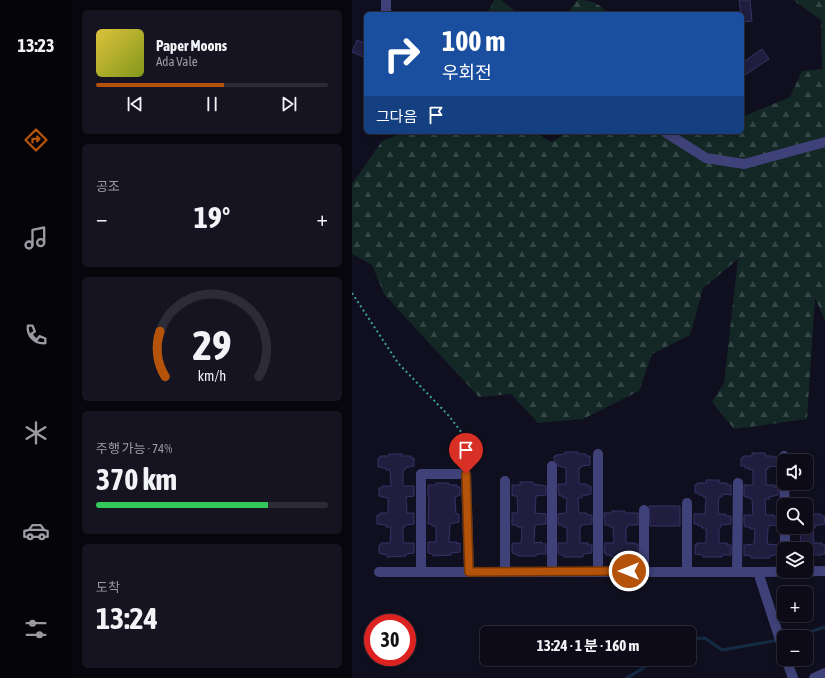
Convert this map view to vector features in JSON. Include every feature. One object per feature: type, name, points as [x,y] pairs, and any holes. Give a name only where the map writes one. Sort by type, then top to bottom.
[{"type":"street","points":[[386,0],[386,12]]},
{"type":"street","points":[[668,134],[706,158],[744,164],[825,142]]},
{"type":"street","points":[[598,454],[598,571]]},
{"type":"street","points":[[552,466],[552,571]]},
{"type":"street","points":[[421,572],[421,474],[466,474],[469,572]]},
{"type":"street","points":[[505,481],[505,571]]},
{"type":"street","points":[[738,483],[738,572]]},
{"type":"street","points":[[687,503],[688,571]]},
{"type":"street","points":[[644,510],[644,571]]},
{"type":"street","points":[[380,572],[777,571]]},
{"type":"street","points":[[813,571],[825,571]]},
{"type":"street","points":[[758,572],[777,631]]},
{"type":"street","points":[[789,666],[793,678]]},
{"type":"street","points":[[814,678],[825,673]]},
{"type":"path","points":[[352,293],[398,363],[449,416],[462,433],[465,445],[466,474]]},
{"type":"green space","points":[[494,0],[501,0],[516,12],[490,12],[489,10]]},
{"type":"green space","points":[[578,0],[595,3],[602,7],[606,12],[568,12]]},
{"type":"green space","points":[[793,0],[825,0],[825,320],[815,298],[807,419],[734,429],[712,402],[724,383],[738,259],[703,288],[690,335],[652,354],[639,391],[583,419],[538,423],[511,394],[479,397],[384,294],[372,265],[352,254],[352,184],[382,141],[401,134],[537,134],[552,142],[564,134],[744,134],[744,116],[790,97],[802,71],[822,69],[821,20]]},
{"type":"building","points":[[739,0],[750,0],[752,21],[744,22],[744,12],[741,12]]},
{"type":"building","points":[[357,40],[364,43],[364,57],[352,52]]},
{"type":"building","points":[[762,49],[769,59],[744,76],[744,62]]},
{"type":"building","points":[[565,452],[578,452],[578,454],[586,454],[586,456],[590,456],[590,465],[581,466],[581,468],[579,468],[579,484],[587,484],[587,486],[591,486],[591,494],[578,498],[579,513],[587,513],[587,515],[592,515],[592,524],[581,525],[580,527],[580,543],[588,543],[588,545],[592,545],[592,553],[583,554],[583,557],[564,557],[564,555],[560,555],[558,553],[558,543],[567,543],[567,527],[558,525],[558,514],[566,513],[567,498],[559,496],[558,484],[566,484],[566,468],[558,466],[557,462],[554,460],[554,456],[565,454]]},
{"type":"building","points":[[752,453],[765,453],[765,456],[777,457],[777,466],[768,467],[768,469],[766,469],[766,485],[775,485],[774,487],[777,487],[778,490],[778,495],[765,499],[766,515],[774,515],[774,517],[777,517],[777,525],[768,526],[767,544],[777,545],[777,554],[770,556],[770,558],[751,558],[751,556],[744,555],[744,545],[754,544],[755,529],[750,529],[750,527],[745,527],[744,525],[744,515],[753,515],[752,499],[744,496],[744,485],[753,485],[753,469],[749,470],[749,468],[745,468],[745,466],[741,466],[741,458],[743,458],[743,456],[752,456]]},
{"type":"building","points":[[389,454],[402,454],[402,456],[411,456],[411,458],[414,458],[414,466],[403,470],[403,486],[414,486],[414,496],[406,497],[407,513],[414,513],[414,524],[405,525],[405,527],[403,527],[403,543],[414,543],[414,553],[406,554],[406,556],[387,557],[387,555],[379,553],[379,545],[381,545],[381,543],[390,543],[391,527],[377,524],[377,515],[380,515],[380,513],[388,513],[388,498],[379,496],[379,488],[382,488],[382,486],[391,486],[390,470],[378,467],[378,458],[380,458],[380,456],[389,456]]},
{"type":"building","points":[[706,480],[719,480],[719,483],[727,483],[727,485],[731,485],[731,495],[722,494],[722,497],[719,497],[718,514],[726,514],[726,516],[731,516],[731,524],[721,525],[719,528],[719,543],[727,543],[727,545],[731,545],[731,555],[722,555],[722,557],[703,557],[703,555],[695,554],[695,545],[697,545],[697,543],[706,543],[706,528],[698,526],[698,524],[694,524],[694,514],[705,514],[706,497],[699,495],[699,493],[695,493],[695,485],[697,485],[697,483],[706,483]]},
{"type":"building","points":[[520,482],[533,482],[533,484],[546,486],[546,495],[536,496],[535,513],[546,514],[546,524],[535,525],[534,543],[542,542],[542,544],[546,544],[546,554],[537,554],[536,556],[518,556],[512,553],[512,543],[521,543],[522,527],[512,525],[512,513],[518,513],[517,496],[512,495],[512,485],[520,485]]},
{"type":"building","points":[[436,483],[449,483],[449,485],[457,485],[457,487],[460,487],[460,495],[455,497],[456,514],[459,514],[459,522],[450,524],[449,542],[457,542],[457,544],[460,543],[460,552],[451,553],[451,555],[433,556],[433,554],[428,553],[428,542],[436,542],[436,526],[428,524],[428,485],[436,485]]},
{"type":"building","points":[[649,506],[680,506],[680,526],[650,526]]},
{"type":"building","points":[[612,511],[638,513],[638,525],[628,525],[628,527],[626,527],[626,543],[638,544],[638,553],[629,554],[629,556],[611,557],[611,555],[606,555],[606,553],[604,553],[605,543],[614,543],[613,527],[605,525],[604,513],[612,513]]},
{"type":"building","points":[[813,514],[821,514],[821,516],[824,516],[825,524],[815,526],[815,528],[813,528]]},
{"type":"building","points":[[813,528],[814,543],[822,543],[822,545],[825,545],[825,554],[813,555],[813,542],[801,542],[800,534],[813,534]]},
{"type":"waterway","points":[[813,631],[825,627]]},
{"type":"waterway","points":[[696,639],[705,638],[722,650],[777,640]]},
{"type":"waterway","points":[[627,678],[647,666]]},
{"type":"route","points":[[466,474],[469,572],[629,571]]}]
